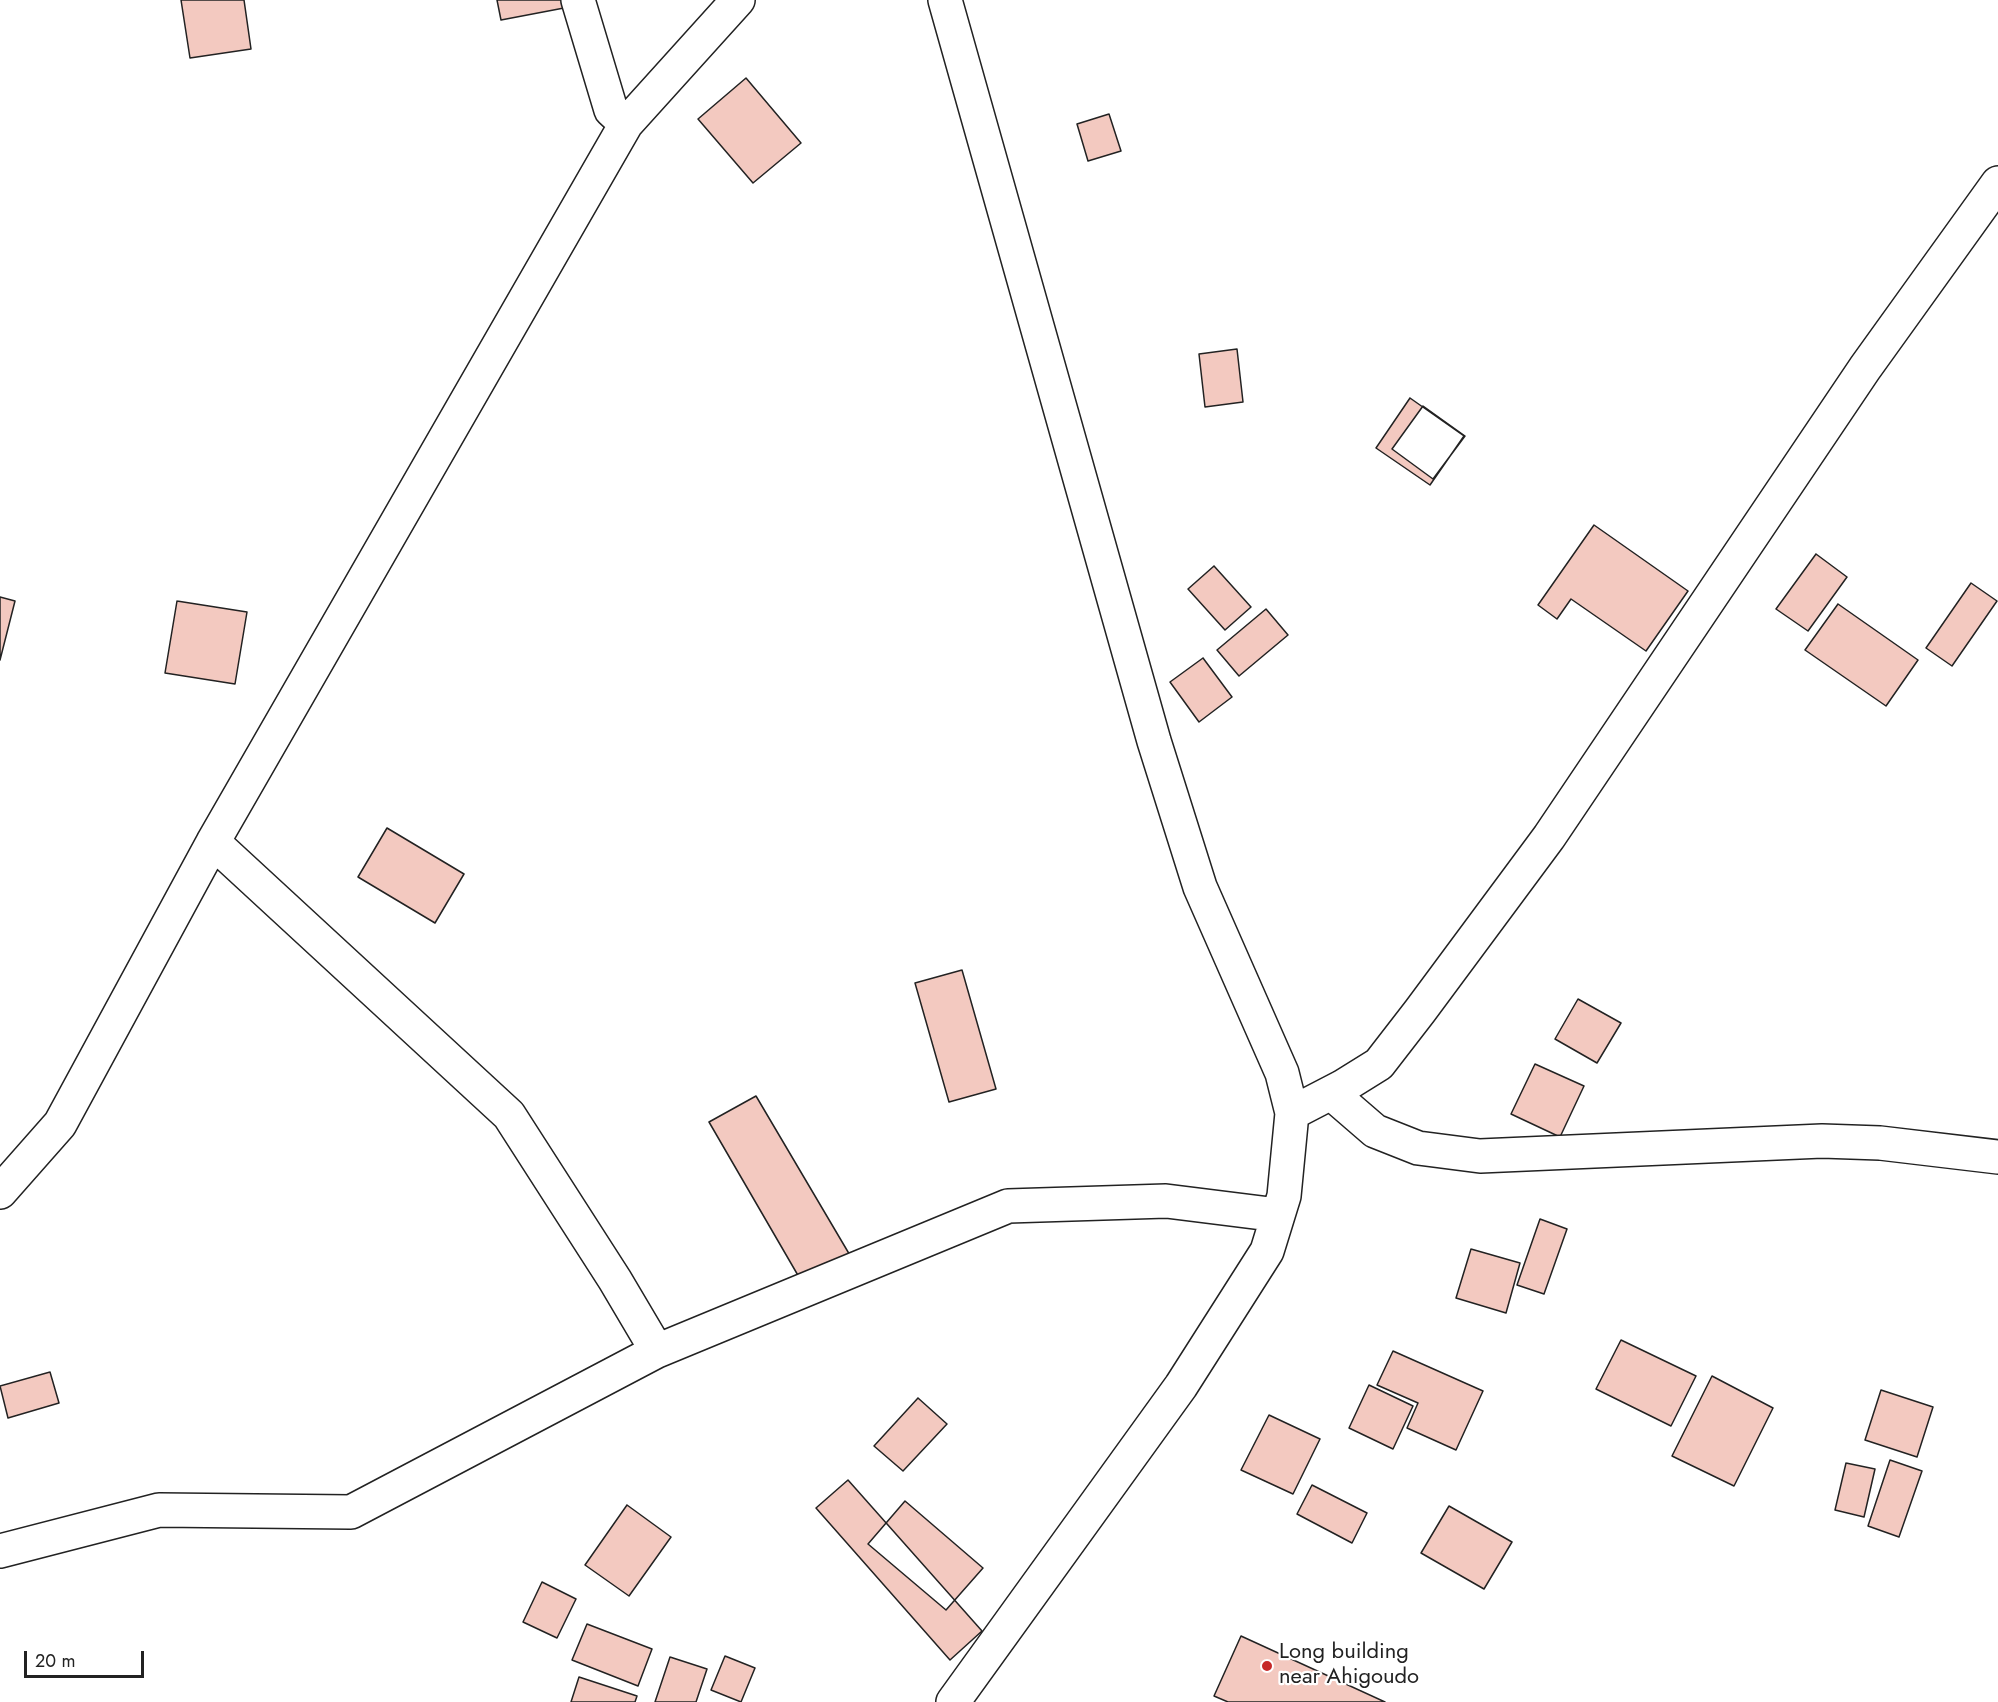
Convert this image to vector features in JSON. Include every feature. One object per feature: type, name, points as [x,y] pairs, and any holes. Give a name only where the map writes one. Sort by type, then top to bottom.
[{"type":"street","points":[[578,0],[611,110],[626,124]]},
{"type":"street","points":[[0,1192],[60,1124],[213,842],[626,124],[738,0]]},
{"type":"street","points":[[945,0],[1164,774],[1200,887],[1282,1073],[1292,1113],[1284,1196],[1267,1251],[1181,1386],[953,1702]]},
{"type":"street","points":[[1292,1113],[1380,1064],[1541,847],[1865,368],[1998,183]]},
{"type":"street","points":[[213,842],[509,1115],[615,1280],[657,1351]]},
{"type":"street","points":[[1331,1093],[1375,1131],[1418,1148],[1480,1156],[1822,1141],[1880,1143],[1998,1157]]},
{"type":"street","points":[[0,1551],[159,1510],[351,1512],[657,1351],[1008,1206],[1166,1201],[1278,1215]]},
{"type":"building","points":[[181,0],[244,0],[251,49],[190,58]]},
{"type":"building","points":[[497,0],[562,0],[564,8],[501,20]]},
{"type":"building","points":[[746,78],[801,143],[753,183],[698,119]]},
{"type":"building","points":[[1109,114],[1121,151],[1088,161],[1077,124]]},
{"type":"building","points":[[1237,349],[1243,402],[1205,407],[1199,354]]},
{"type":"building","points":[[1410,398],[1464,436],[1430,485],[1376,448]]},
{"type":"building","points":[[1423,406],[1465,436],[1433,479],[1392,449]]},
{"type":"building","points":[[1594,525],[1688,591],[1646,651],[1571,599],[1557,619],[1538,605]]},
{"type":"building","points":[[1816,554],[1847,577],[1808,631],[1776,609]]},
{"type":"building","points":[[1214,566],[1251,607],[1225,630],[1188,589]]},
{"type":"building","points":[[1971,583],[1997,601],[1952,666],[1926,648]]},
{"type":"building","points":[[0,597],[15,601],[0,660]]},
{"type":"building","points":[[177,601],[247,612],[235,684],[165,673]]},
{"type":"building","points":[[1838,604],[1918,660],[1886,706],[1805,650]]},
{"type":"building","points":[[1266,609],[1288,635],[1239,676],[1217,650]]},
{"type":"building","points":[[1203,658],[1232,697],[1199,722],[1170,682]]},
{"type":"building","points":[[387,828],[464,874],[435,923],[358,877]]},
{"type":"building","points":[[962,970],[996,1089],[949,1102],[915,983]]},
{"type":"building","points":[[1578,999],[1621,1023],[1597,1063],[1555,1039]]},
{"type":"building","points":[[1535,1064],[1584,1086],[1560,1137],[1511,1114]]},
{"type":"building","points":[[756,1096],[851,1257],[803,1284],[709,1122]]},
{"type":"building","points":[[1540,1219],[1567,1229],[1544,1294],[1517,1285]]},
{"type":"building","points":[[1471,1249],[1520,1263],[1506,1313],[1456,1298]]},
{"type":"building","points":[[1621,1340],[1696,1376],[1671,1426],[1596,1389]]},
{"type":"building","points":[[1393,1351],[1483,1391],[1456,1450],[1407,1428],[1418,1403],[1377,1385]]},
{"type":"building","points":[[50,1372],[59,1403],[8,1418],[0,1386]]},
{"type":"building","points":[[1712,1376],[1773,1408],[1734,1486],[1672,1456]]},
{"type":"building","points":[[1369,1385],[1413,1406],[1393,1449],[1349,1428]]},
{"type":"building","points":[[1881,1390],[1933,1407],[1917,1457],[1865,1440]]},
{"type":"building","points":[[918,1398],[947,1424],[903,1471],[874,1446]]},
{"type":"building","points":[[1269,1415],[1320,1439],[1293,1494],[1241,1470]]},
{"type":"building","points":[[1890,1460],[1922,1471],[1899,1537],[1868,1526]]},
{"type":"building","points":[[1846,1463],[1875,1469],[1864,1517],[1835,1510]]},
{"type":"building","points":[[848,1480],[982,1631],[950,1660],[816,1508]]},
{"type":"building","points":[[1312,1485],[1367,1513],[1352,1543],[1297,1514]]},
{"type":"building","points":[[905,1501],[983,1568],[946,1610],[868,1544]]},
{"type":"building","points":[[627,1505],[671,1537],[629,1596],[585,1565]]},
{"type":"building","points":[[1449,1506],[1512,1542],[1484,1589],[1421,1553]]},
{"type":"building","points":[[542,1582],[576,1599],[557,1638],[523,1622]]},
{"type":"building","points":[[587,1624],[652,1649],[638,1686],[572,1660]]},
{"type":"building","name":"Long building near Ahigoudo","points":[[1241,1636],[1385,1702],[1228,1702],[1214,1696]]},
{"type":"building","points":[[725,1656],[755,1668],[741,1702],[711,1690]]},
{"type":"building","points":[[670,1657],[707,1669],[696,1702],[655,1702]]},
{"type":"building","points":[[579,1677],[637,1696],[635,1702],[571,1702]]},
{"type":"place","name":"Long building near Ahigoudo","points":[[1267,1666]]}]
